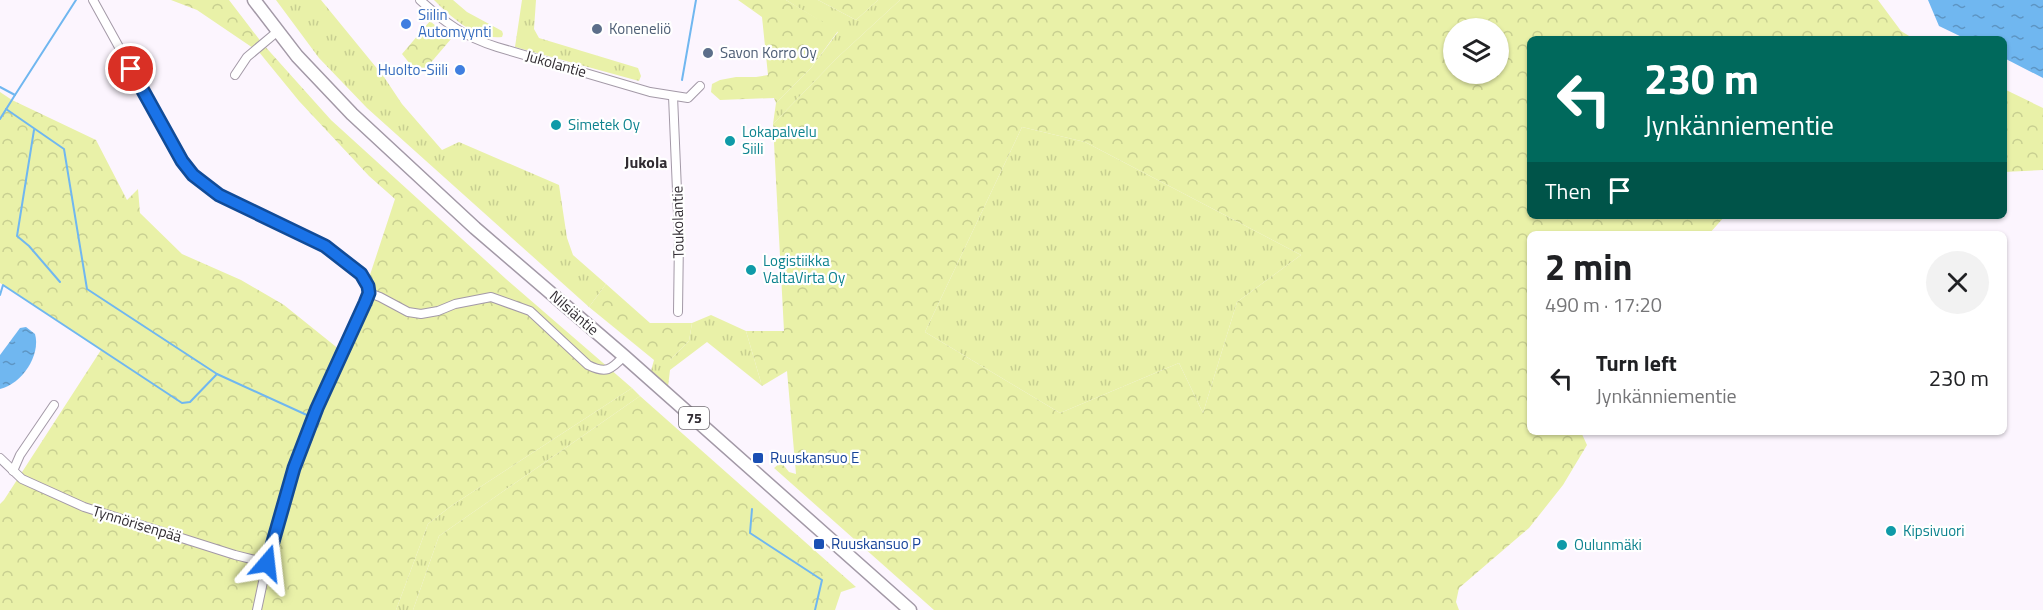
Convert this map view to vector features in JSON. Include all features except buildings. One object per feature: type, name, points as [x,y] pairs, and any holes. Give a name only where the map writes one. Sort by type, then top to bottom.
[{"type":"main road","name":"Nilsiäntie","points":[[254,0],[297,56],[352,114],[475,228],[624,356],[910,610]]},
{"type":"street","points":[[93,0],[182,161],[193,175],[219,195],[325,246],[361,274],[368,286],[369,293],[317,408],[294,468],[267,563],[257,610]]},
{"type":"street","name":"Jukolantie","points":[[420,0],[446,23],[474,40],[650,92],[688,98],[700,86]]},
{"type":"street","points":[[235,75],[247,57],[278,32]]},
{"type":"street","name":"Toukolantie","points":[[673,96],[679,238],[678,312]]},
{"type":"street","points":[[369,293],[408,312],[421,314],[491,297],[530,311],[588,365],[600,371],[612,369],[624,356]]},
{"type":"street","points":[[13,471],[20,455],[54,405]]},
{"type":"street","name":"Tynnörisenpää","points":[[0,458],[22,479],[84,507],[267,563]]},
{"type":"green space","points":[[171,0],[229,0],[262,43],[331,120],[506,279],[632,388],[451,506],[428,524],[396,610],[0,610],[0,504],[101,350],[0,283],[0,92],[96,140],[127,200],[138,189],[140,213],[182,254],[241,280],[284,305],[340,350],[309,416],[291,468],[294,468],[365,303],[367,284],[395,199],[369,176],[299,101],[259,52],[197,10]]},
{"type":"green space","points":[[276,0],[321,0],[384,77],[402,104],[442,150],[459,142],[559,185],[567,238],[573,255],[606,284],[589,307],[367,108],[319,58]]},
{"type":"green space","points":[[434,0],[453,0],[467,12],[502,31],[502,37],[492,37],[474,31],[456,20]]},
{"type":"green space","points":[[522,0],[536,0],[534,29],[539,38],[638,68],[641,76],[639,81],[515,47]]},
{"type":"green space","points":[[738,0],[786,0],[838,31],[811,68],[776,103],[774,98],[720,100],[711,92],[712,84],[720,80],[768,75],[762,17]]},
{"type":"green space","points":[[786,0],[818,0],[856,20],[878,0],[900,0],[838,57],[773,124],[776,103],[811,68],[838,32]]},
{"type":"green space","points":[[818,0],[878,0],[856,20]]},
{"type":"green space","points":[[900,0],[1878,0],[1901,31],[1909,36],[1527,36],[1527,219],[1722,219],[1712,231],[1527,231],[1527,435],[1582,435],[1587,445],[1563,485],[1529,528],[1459,588],[1456,602],[1459,610],[934,610],[774,468],[781,462],[789,472],[796,474],[787,371],[762,386],[746,331],[784,331],[773,124],[838,57]],"holes":[[[1022,127],[1085,142],[1301,255],[1237,302],[1203,413],[1179,363],[1060,413],[925,332]]]},
{"type":"green space","points":[[430,21],[451,39],[422,73],[415,70],[402,54]]},
{"type":"green space","points":[[2007,90],[2043,108],[2043,170],[2007,172]]},
{"type":"green space","points":[[1022,127],[1085,142],[1301,255],[1237,302],[1203,413],[1179,363],[1060,413],[925,332]]},
{"type":"green space","points":[[606,284],[650,323],[692,323],[689,341],[670,360],[654,360],[589,307]]},
{"type":"green space","points":[[711,315],[746,331],[762,386],[707,342],[670,370],[667,395],[649,378],[654,360],[670,360],[689,341],[692,323]]},
{"type":"green space","points":[[632,388],[640,396],[439,536],[413,610],[396,610],[428,524],[451,506]]},
{"type":"green space","points":[[640,396],[856,587],[841,592],[835,610],[413,610],[439,536]]},
{"type":"water","points":[[1928,0],[2043,0],[2043,78],[2007,60],[2007,36],[1960,36],[1939,26]]},
{"type":"water","points":[[26,327],[35,334],[35,351],[32,359],[16,381],[0,389],[0,355],[20,328]]},
{"type":"waterway","points":[[15,95],[76,0]]},
{"type":"waterway","points":[[682,80],[696,0]]},
{"type":"waterway","points":[[0,87],[15,95],[0,119]]},
{"type":"waterway","points":[[6,109],[64,149],[87,289],[217,374]]},
{"type":"waterway","points":[[34,130],[17,236],[29,246],[60,282]]},
{"type":"waterway","points":[[0,295],[3,285],[182,403],[190,402],[217,374],[309,416]]},
{"type":"waterway","points":[[752,509],[750,533],[822,580],[815,610]]},
{"type":"place","name":"Siilin Automyynti","points":[[406,24]]},
{"type":"place","name":"Koneneliö","points":[[597,29]]},
{"type":"place","name":"Savon Korro Oy","points":[[708,53]]},
{"type":"place","name":"Huolto-Siili","points":[[460,70]]},
{"type":"place","name":"Simetek Oy","points":[[556,125]]},
{"type":"place","name":"Lokapalvelu Siili","points":[[730,141]]},
{"type":"place","name":"Logistiikka ValtaVirta Oy","points":[[751,270]]},
{"type":"place","name":"Ruuskansuo E","points":[[758,458]]},
{"type":"place","name":"Kipsivuori","points":[[1891,531]]},
{"type":"place","name":"Ruuskansuo P","points":[[819,544]]},
{"type":"place","name":"Oulunmäki","points":[[1562,545]]},
{"type":"district","name":"Jukola","points":[[646,162]]},
{"type":"route","points":[[131,69],[182,161],[202,184],[219,195],[325,246],[361,274],[368,286],[369,293],[365,303],[317,408],[294,468],[267,563]]}]
